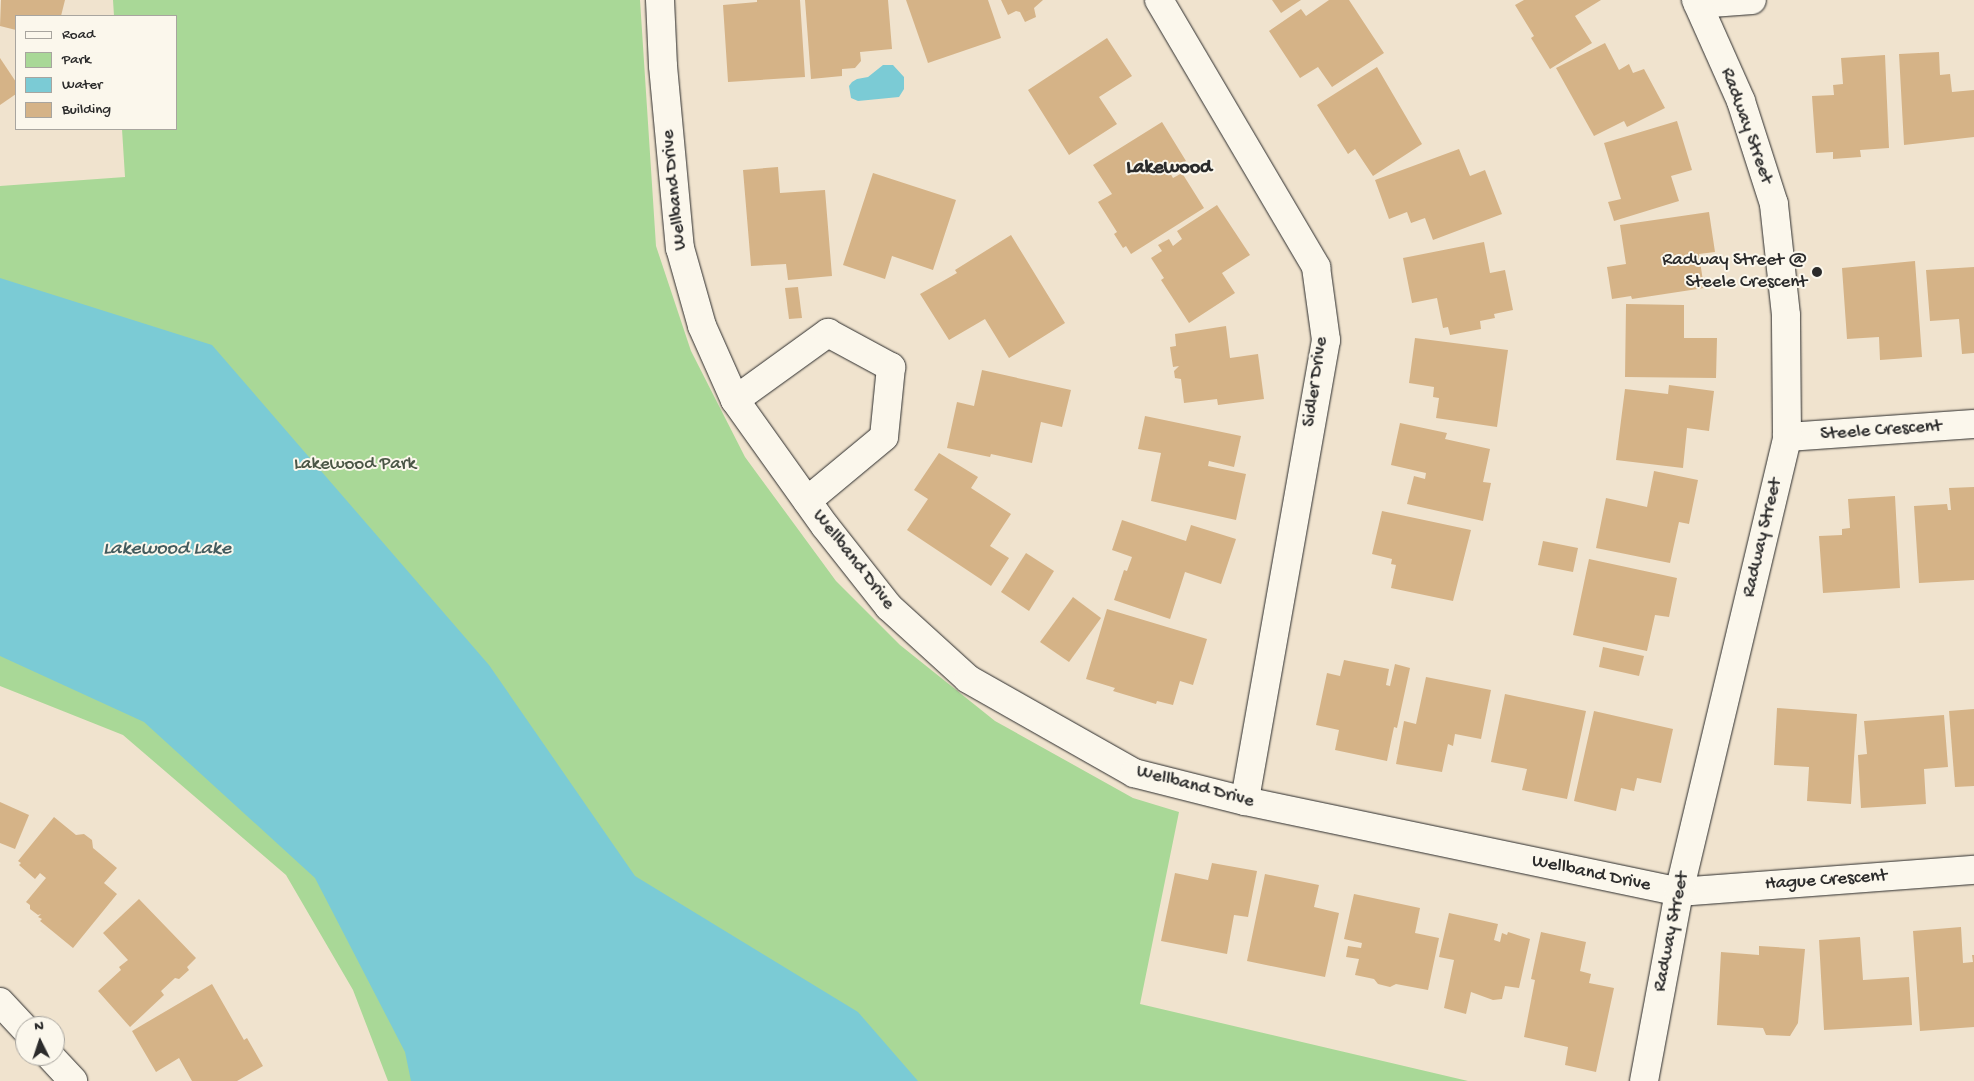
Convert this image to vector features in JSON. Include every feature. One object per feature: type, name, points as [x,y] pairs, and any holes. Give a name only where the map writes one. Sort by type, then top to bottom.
[{"type":"street","name":"Wellband Drive","points":[[660,0],[663,66],[680,248],[702,326],[736,400],[854,566],[889,607],[968,679],[1134,774],[1245,801],[1679,892]]},
{"type":"street","name":"Sidler Drive","points":[[1159,0],[1316,267],[1326,340],[1245,801]]},
{"type":"street","points":[[1697,2],[1752,0]]},
{"type":"street","name":"Radway Street","points":[[1644,1081],[1679,892],[1787,437],[1786,315],[1774,204],[1741,102],[1697,2]]},
{"type":"street","name":"Wellband Drive","points":[[736,400],[828,333],[891,367],[884,437],[807,501]]},
{"type":"street","name":"Steele Crescent","points":[[1787,437],[1974,424]]},
{"type":"street","name":"Hague Crescent","points":[[1679,892],[1974,870]]},
{"type":"street","points":[[0,1002],[15,1018]]},
{"type":"street","points":[[59,1066],[73,1081]]},
{"type":"green space","name":"Lakewood Park","points":[[113,0],[640,0],[656,246],[691,351],[745,457],[836,581],[900,645],[995,721],[1133,798],[1179,812],[1140,1004],[1468,1081],[388,1081],[353,990],[286,875],[123,735],[0,686],[0,186],[125,177],[122,130],[178,130],[178,15],[114,15]]},
{"type":"water","points":[[883,65],[893,65],[904,77],[904,89],[899,97],[858,101],[851,98],[849,86],[852,82],[868,77]]},
{"type":"water","name":"Lakewood Lake","points":[[0,278],[212,345],[489,665],[635,876],[858,1012],[918,1081],[411,1081],[405,1052],[315,878],[144,722],[0,656]]},
{"type":"building","points":[[1,0],[65,0],[61,15],[15,15],[15,30],[0,26]]},
{"type":"building","points":[[757,0],[800,0],[805,77],[728,82],[723,5],[757,2]]},
{"type":"building","points":[[805,0],[888,0],[892,49],[860,52],[861,61],[855,68],[842,69],[842,76],[811,79]]},
{"type":"building","points":[[906,0],[988,0],[1001,38],[928,63]]},
{"type":"building","points":[[1001,0],[1043,0],[1034,8],[1036,17],[1025,22],[1020,12],[1016,11],[1008,15]]},
{"type":"building","points":[[1272,0],[1301,0],[1281,13]]},
{"type":"building","points":[[1329,0],[1349,0],[1384,53],[1332,87],[1318,67],[1300,78],[1269,31],[1301,9],[1306,16]]},
{"type":"building","points":[[1524,0],[1601,0],[1575,16],[1592,43],[1550,69],[1531,38],[1534,36],[1515,5]]},
{"type":"building","points":[[1107,38],[1132,76],[1099,97],[1117,124],[1069,155],[1028,90]]},
{"type":"building","points":[[1605,43],[1619,70],[1629,64],[1633,73],[1644,69],[1665,108],[1627,127],[1624,121],[1594,136],[1556,68]]},
{"type":"building","points":[[1939,52],[1940,75],[1950,74],[1952,92],[1974,90],[1974,137],[1904,145],[1899,54]]},
{"type":"building","points":[[1885,55],[1889,148],[1860,150],[1861,157],[1833,159],[1833,152],[1816,153],[1812,96],[1834,95],[1833,85],[1843,84],[1841,58]]},
{"type":"building","points":[[0,58],[15,80],[15,95],[0,105]]},
{"type":"building","points":[[1377,67],[1422,144],[1373,176],[1355,149],[1348,154],[1317,105]]},
{"type":"building","points":[[1677,121],[1692,170],[1671,176],[1679,201],[1614,221],[1608,202],[1621,199],[1604,143]]},
{"type":"building","points":[[1162,122],[1186,161],[1169,171],[1173,178],[1182,173],[1204,208],[1131,254],[1126,246],[1123,248],[1114,234],[1117,232],[1098,202],[1112,194],[1093,165]]},
{"type":"building","points":[[1459,149],[1470,176],[1485,170],[1502,214],[1433,240],[1425,218],[1411,223],[1407,212],[1389,219],[1375,180]]},
{"type":"building","points":[[778,167],[780,193],[825,190],[832,276],[788,280],[786,264],[751,266],[743,170]]},
{"type":"building","points":[[873,173],[956,200],[933,270],[892,256],[885,279],[843,265]]},
{"type":"building","points":[[1217,205],[1250,255],[1222,273],[1235,293],[1189,323],[1161,280],[1164,278],[1151,258],[1162,251],[1158,245],[1169,239],[1173,246],[1182,239],[1177,231]]},
{"type":"building","points":[[1709,212],[1715,252],[1699,254],[1704,288],[1632,299],[1631,296],[1612,299],[1607,267],[1626,264],[1620,225]]},
{"type":"building","points":[[1011,235],[1065,323],[1009,358],[985,319],[949,340],[920,294],[957,273],[955,270]]},
{"type":"building","points":[[1484,242],[1490,273],[1505,270],[1513,310],[1494,314],[1495,318],[1480,321],[1481,329],[1450,335],[1448,327],[1443,328],[1437,298],[1412,303],[1403,258]]},
{"type":"building","points":[[1915,261],[1922,357],[1880,360],[1879,337],[1847,339],[1842,268]]},
{"type":"building","points":[[1974,267],[1974,353],[1962,354],[1959,319],[1930,321],[1926,270]]},
{"type":"building","points":[[798,287],[802,318],[789,319],[785,288]]},
{"type":"building","points":[[1626,304],[1684,305],[1684,338],[1717,338],[1716,378],[1625,377]]},
{"type":"building","points":[[1226,326],[1230,358],[1258,354],[1264,399],[1218,405],[1217,399],[1184,403],[1181,379],[1175,378],[1174,371],[1179,366],[1173,367],[1170,347],[1176,346],[1175,334]]},
{"type":"building","points":[[1415,338],[1508,350],[1497,427],[1436,418],[1439,398],[1433,397],[1434,387],[1409,383]]},
{"type":"building","points":[[982,370],[1071,390],[1062,427],[1041,422],[1032,463],[991,454],[990,457],[947,448],[957,402],[974,406]]},
{"type":"building","points":[[1669,385],[1714,391],[1709,431],[1687,428],[1683,468],[1616,460],[1625,389],[1668,394]]},
{"type":"building","points":[[1145,416],[1241,436],[1234,467],[1209,461],[1208,466],[1246,474],[1236,520],[1151,501],[1161,453],[1138,449]]},
{"type":"building","points":[[1400,423],[1447,433],[1445,439],[1490,449],[1483,482],[1491,483],[1483,521],[1407,504],[1414,476],[1425,479],[1426,473],[1391,465]]},
{"type":"building","points":[[939,453],[978,477],[971,488],[1011,514],[990,546],[1009,558],[991,586],[907,530],[928,499],[914,490]]},
{"type":"building","points":[[1654,471],[1698,480],[1689,524],[1679,522],[1670,563],[1596,548],[1606,498],[1647,507]]},
{"type":"building","points":[[1974,487],[1974,580],[1919,583],[1914,506],[1947,504],[1948,510],[1951,510],[1949,488]]},
{"type":"building","points":[[1895,496],[1900,588],[1823,593],[1819,536],[1842,535],[1842,529],[1850,528],[1848,499]]},
{"type":"building","points":[[1382,511],[1471,530],[1453,601],[1391,588],[1396,565],[1391,564],[1392,559],[1372,554]]},
{"type":"building","points":[[1122,520],[1186,541],[1191,525],[1236,539],[1221,584],[1185,572],[1170,619],[1114,600],[1124,570],[1127,571],[1132,557],[1112,550]]},
{"type":"building","points":[[1543,541],[1578,548],[1573,572],[1538,565]]},
{"type":"building","points":[[1026,553],[1054,571],[1029,611],[1001,592]]},
{"type":"building","points":[[1589,559],[1677,578],[1669,617],[1655,615],[1647,651],[1573,635]]},
{"type":"building","points":[[1073,597],[1101,618],[1069,662],[1040,642]]},
{"type":"building","points":[[1107,609],[1207,639],[1193,685],[1180,681],[1173,705],[1157,701],[1156,704],[1113,691],[1115,688],[1086,679]]},
{"type":"building","points":[[1603,647],[1644,656],[1639,676],[1599,667]]},
{"type":"building","points":[[1344,660],[1389,669],[1386,685],[1390,686],[1395,664],[1410,668],[1397,728],[1394,727],[1387,761],[1335,750],[1339,730],[1316,725],[1327,673],[1340,676]]},
{"type":"building","points":[[1426,677],[1491,690],[1481,739],[1455,734],[1453,746],[1448,744],[1442,772],[1396,764],[1404,721],[1416,724]]},
{"type":"building","points":[[1505,694],[1586,711],[1567,799],[1522,790],[1527,769],[1491,762]]},
{"type":"building","points":[[1777,708],[1857,714],[1851,804],[1807,801],[1809,767],[1774,765]]},
{"type":"building","points":[[1974,709],[1974,786],[1955,787],[1949,711]]},
{"type":"building","points":[[1594,711],[1673,729],[1661,783],[1637,778],[1634,791],[1621,788],[1616,811],[1574,801]]},
{"type":"building","points":[[1944,715],[1948,767],[1924,769],[1926,804],[1861,808],[1858,755],[1867,754],[1864,721]]},
{"type":"building","points":[[0,802],[29,815],[15,849],[0,843]]},
{"type":"building","points":[[54,817],[76,835],[84,834],[92,840],[93,848],[117,868],[104,883],[117,894],[73,948],[40,921],[42,919],[38,917],[41,914],[38,915],[30,909],[30,905],[26,902],[46,878],[40,873],[35,879],[19,865],[21,863],[18,861]]},
{"type":"building","points":[[1212,863],[1257,871],[1248,917],[1234,915],[1227,954],[1161,941],[1175,873],[1208,880]]},
{"type":"building","points":[[1265,874],[1319,885],[1314,907],[1339,913],[1325,977],[1247,961]]},
{"type":"building","points":[[1354,894],[1420,908],[1415,933],[1439,938],[1428,990],[1396,984],[1390,987],[1378,984],[1374,979],[1355,975],[1359,959],[1346,957],[1348,946],[1361,948],[1362,943],[1344,939]]},
{"type":"building","points":[[139,899],[196,958],[187,967],[189,970],[179,979],[175,978],[161,991],[164,995],[130,1027],[98,991],[121,970],[119,967],[128,960],[103,933]]},
{"type":"building","points":[[1449,913],[1498,924],[1494,940],[1500,942],[1502,933],[1507,935],[1508,932],[1530,939],[1519,988],[1505,986],[1502,999],[1493,1000],[1471,992],[1466,1014],[1444,1008],[1454,960],[1439,957]]},
{"type":"building","points":[[1961,927],[1963,963],[1973,962],[1972,955],[1974,955],[1974,1027],[1920,1031],[1913,931]]},
{"type":"building","points":[[1541,932],[1586,942],[1580,971],[1591,974],[1589,983],[1614,988],[1596,1072],[1565,1065],[1568,1047],[1524,1037],[1535,980],[1531,979]]},
{"type":"building","points":[[1860,937],[1863,980],[1909,977],[1912,1025],[1824,1030],[1819,940]]},
{"type":"building","points":[[1759,946],[1805,949],[1798,1023],[1790,1036],[1766,1035],[1763,1028],[1717,1025],[1721,952],[1759,955]]},
{"type":"building","points":[[212,984],[244,1040],[247,1038],[263,1066],[237,1081],[192,1081],[179,1058],[156,1072],[132,1031]]},
{"type":"place","name":"Radway Street @ Steele Crescent","points":[[1817,272]]},
{"type":"district","name":"Lakewood","points":[[1169,168]]}]
